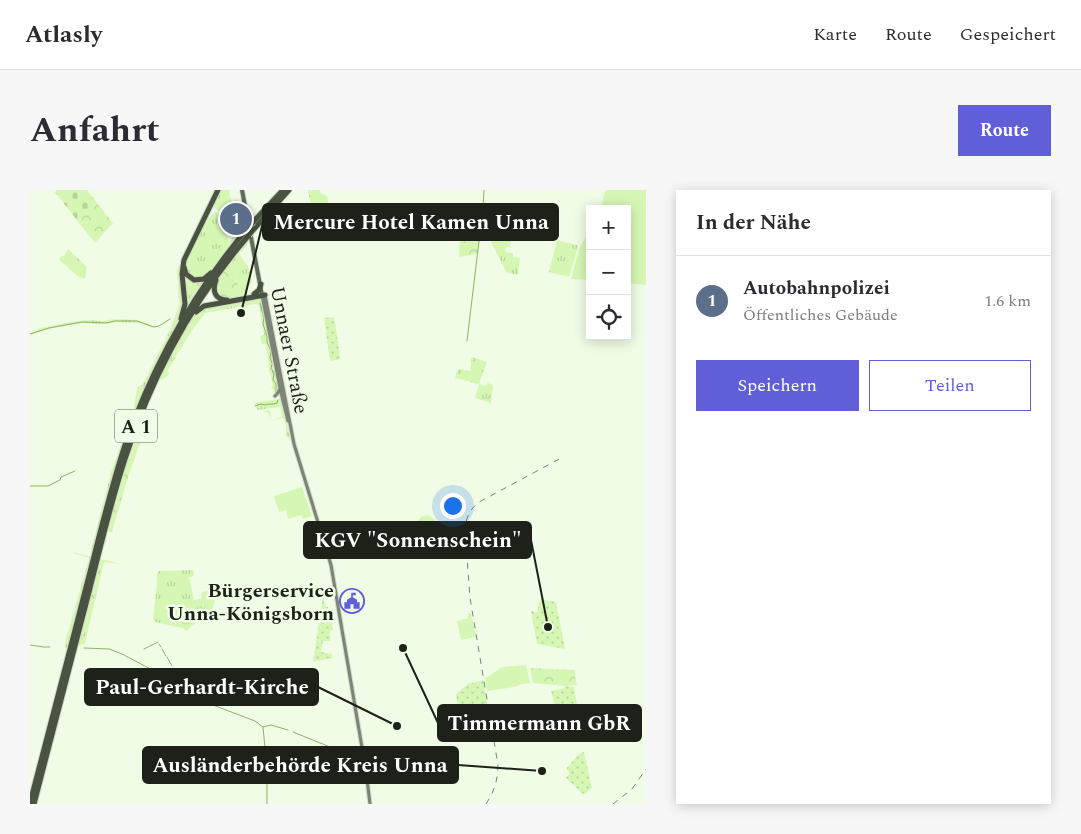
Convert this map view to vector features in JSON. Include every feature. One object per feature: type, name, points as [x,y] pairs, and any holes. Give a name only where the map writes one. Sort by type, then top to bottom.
[{"type":"highway","points":[[218,190],[186,258],[184,268],[188,277],[194,280],[204,279],[219,269]]},
{"type":"highway","points":[[177,331],[185,304],[182,274],[184,260],[218,190]]},
{"type":"highway","name":"A 1","points":[[98,552],[115,477],[130,432],[154,375],[191,308],[247,229],[283,190]]},
{"type":"highway","name":"A 1","points":[[34,804],[95,560],[133,434],[158,376],[187,322],[219,269],[289,190]]},
{"type":"highway","points":[[219,269],[214,289],[220,299],[227,300],[263,294]]},
{"type":"highway","points":[[254,294],[259,290],[260,284]]},
{"type":"highway","points":[[187,322],[197,310],[204,306],[263,294]]},
{"type":"highway","name":"A 1","points":[[30,803],[72,649]]},
{"type":"main road","name":"Unnaer Straße","points":[[243,190],[283,396]]},
{"type":"main road","name":"Unnaer Straße","points":[[243,190],[285,411],[296,453],[332,567],[370,804]]},
{"type":"main road","points":[[275,396],[280,388]]},
{"type":"green space","points":[[57,190],[87,190],[97,203],[76,219],[55,192]]},
{"type":"green space","points":[[214,190],[217,190],[184,260],[183,304],[180,321],[159,358],[136,409],[114,472],[92,554],[90,554],[111,472],[134,408],[137,387],[141,386],[144,382],[169,332],[178,309],[177,270]]},
{"type":"green space","points":[[220,190],[229,190],[233,210],[224,213],[214,208]]},
{"type":"green space","points":[[308,190],[320,190],[320,193],[327,196],[329,207],[328,229],[313,217]]},
{"type":"green space","points":[[605,190],[646,190],[646,285],[631,283],[631,205],[602,205]]},
{"type":"green space","points":[[97,203],[113,223],[95,243],[76,219]]},
{"type":"green space","points":[[470,203],[523,203],[521,238],[512,237],[510,247],[506,247],[505,252],[513,253],[513,257],[520,258],[518,275],[507,273],[488,233]]},
{"type":"green space","points":[[215,212],[224,216],[222,220],[229,242],[244,224],[247,223],[247,225],[212,270],[206,276],[198,278],[189,274],[186,263],[205,221]]},
{"type":"green space","points":[[586,236],[586,280],[571,279],[579,249]]},
{"type":"green space","points":[[250,237],[251,240],[239,254],[248,266],[252,282],[242,296],[230,262]]},
{"type":"green space","points":[[479,239],[477,254],[459,257],[460,240]]},
{"type":"green space","points":[[557,240],[577,245],[578,247],[569,277],[549,272]]},
{"type":"green space","points":[[68,249],[87,267],[85,279],[79,277],[59,260]]},
{"type":"green space","points":[[230,262],[242,296],[224,299],[215,292],[217,281]]},
{"type":"green space","points":[[184,270],[189,278],[207,279],[185,313]]},
{"type":"green space","points":[[256,298],[263,301],[277,377],[276,393],[271,388],[273,386],[270,372],[267,370],[269,370],[266,344],[262,344],[260,337],[264,335],[259,306],[256,304],[205,313],[168,370],[169,375],[161,380],[160,378],[179,340],[198,312],[204,307]]},
{"type":"green space","points":[[334,317],[340,359],[330,361],[324,318]]},
{"type":"green space","points":[[137,320],[154,326],[153,328],[140,323],[116,322],[106,324],[82,323],[47,329],[30,335],[40,328],[77,321]]},
{"type":"green space","points":[[472,357],[487,362],[479,384],[455,378],[458,369],[470,371]]},
{"type":"green space","points":[[488,383],[493,385],[491,403],[475,398],[479,384],[485,386]]},
{"type":"green space","points":[[280,399],[291,440],[286,437],[284,419],[271,420],[282,417],[280,407],[258,410],[255,405],[256,402]]},
{"type":"green space","points":[[270,410],[271,420],[269,414],[264,411]]},
{"type":"green space","points":[[142,421],[147,423],[129,474],[112,532],[109,531],[109,525],[129,457]]},
{"type":"green space","points":[[302,487],[312,516],[303,519],[301,515],[288,519],[286,510],[279,512],[274,496]]},
{"type":"green space","points":[[429,515],[435,520],[443,540],[441,549],[435,552],[425,550],[416,524],[421,517]]},
{"type":"green space","points":[[73,552],[91,557],[68,648],[65,647],[66,639],[89,558]]},
{"type":"green space","points":[[100,559],[121,564],[104,562],[85,643],[78,646]]},
{"type":"green space","points":[[193,570],[194,576],[189,577],[194,600],[202,598],[201,593],[210,590],[210,588],[217,587],[212,614],[191,626],[187,631],[182,628],[155,622],[153,619],[157,573],[159,571]]},
{"type":"green space","points":[[323,596],[326,607],[328,607],[327,612],[331,612],[333,630],[330,631],[330,641],[323,641],[321,652],[332,654],[332,658],[313,662]]},
{"type":"green space","points":[[540,599],[556,602],[565,649],[537,644],[531,611],[537,612]]},
{"type":"green space","points":[[468,613],[471,613],[476,637],[461,640],[457,621],[468,618]]},
{"type":"green space","points":[[526,665],[530,683],[487,691],[485,678],[502,667]]},
{"type":"green space","points":[[530,668],[574,670],[577,685],[565,686],[533,683]]},
{"type":"green space","points":[[483,680],[493,735],[455,738],[455,735],[462,733],[456,694],[468,684]]},
{"type":"green space","points":[[565,686],[574,687],[582,734],[560,729],[551,691],[565,688]]},
{"type":"green space","points":[[584,752],[592,788],[584,795],[566,778],[570,773],[566,769],[579,754]]},
{"type":"waterway","points":[[482,226],[484,190]]},
{"type":"waterway","points":[[467,341],[480,233]]},
{"type":"waterway","points":[[260,303],[272,363]]},
{"type":"waterway","points":[[30,334],[49,328],[82,322],[137,321],[154,327],[170,319]]},
{"type":"waterway","points":[[271,369],[272,364]]},
{"type":"waterway","points":[[272,370],[276,391]]},
{"type":"waterway","points":[[255,406],[276,404],[278,400]]},
{"type":"waterway","points":[[30,486],[48,486],[60,480],[61,477],[75,471]]},
{"type":"waterway","points":[[144,649],[158,642]]},
{"type":"waterway","points":[[30,645],[50,647]]},
{"type":"waterway","points":[[84,648],[109,649],[122,654],[162,675],[178,689],[255,721],[263,727],[267,769]]},
{"type":"waterway","points":[[162,649],[166,656]]},
{"type":"waterway","points":[[167,657],[172,666]]},
{"type":"waterway","points":[[263,727],[271,725],[288,730]]},
{"type":"waterway","points":[[293,732],[335,749]]},
{"type":"waterway","points":[[267,777],[267,804]]},
{"type":"railway","points":[[486,804],[495,786],[498,765],[470,598],[466,521],[471,510],[481,501],[563,457]]},
{"type":"railway","points":[[613,804],[632,789],[646,769]]},
{"type":"place","name":"Autobahnpolizei","points":[[236,219]]},
{"type":"place","name":"Mercure Hotel Kamen Unna","points":[[241,313]]},
{"type":"place","name":"Bürgerservice Unna-Königsborn","points":[[352,601]]},
{"type":"place","name":"KGV \"Sonnenschein\"","points":[[548,627]]},
{"type":"place","name":"Timmermann GbR","points":[[403,648]]},
{"type":"place","name":"Paul-Gerhardt-Kirche","points":[[397,726]]},
{"type":"place","name":"Ausländerbehörde Kreis Unna","points":[[542,771]]}]
